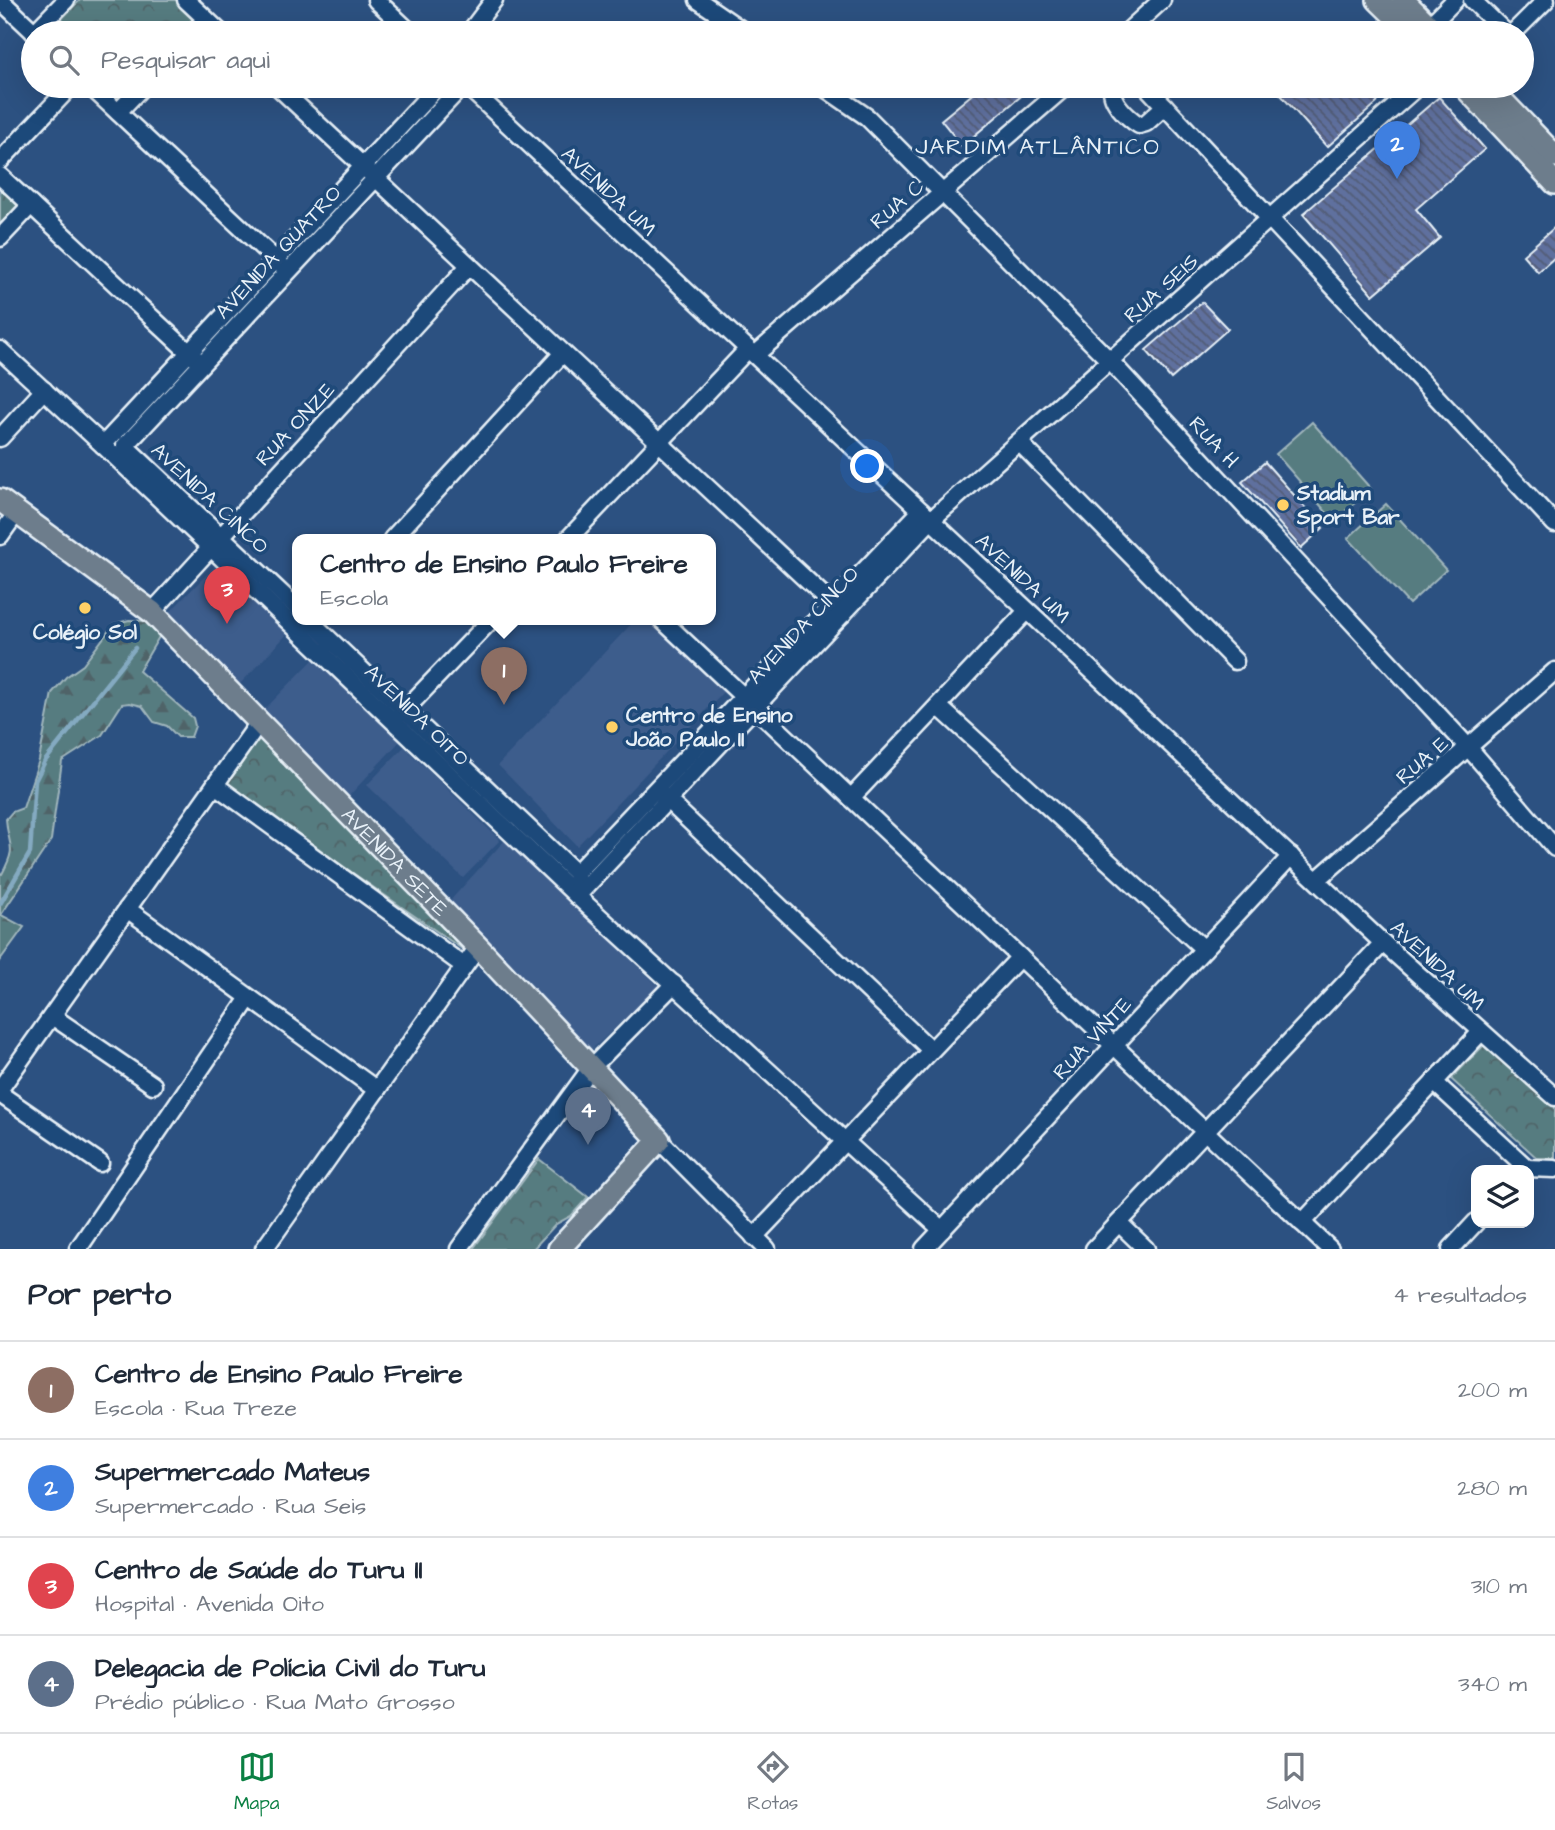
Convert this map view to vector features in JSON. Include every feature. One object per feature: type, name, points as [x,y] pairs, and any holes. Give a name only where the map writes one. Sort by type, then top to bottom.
[{"type":"main road","points":[[1378,0],[1411,21]]},
{"type":"main road","points":[[1403,0],[1419,21]]},
{"type":"main road","points":[[1475,98],[1555,183]]},
{"type":"main road","points":[[1500,98],[1554,152]]},
{"type":"main road","name":"AVENIDA SETE","points":[[9,506],[152,612],[478,947],[659,1140]]},
{"type":"main road","points":[[559,1249],[659,1140]]},
{"type":"street","points":[[0,0],[22,21]]},
{"type":"street","points":[[46,21],[66,0]]},
{"type":"street","points":[[186,0],[206,19]]},
{"type":"street","points":[[376,0],[398,21]]},
{"type":"street","points":[[478,21],[494,0]]},
{"type":"street","points":[[698,0],[729,21]]},
{"type":"street","points":[[1139,21],[1162,0]]},
{"type":"street","points":[[1435,21],[1454,0]]},
{"type":"street","points":[[1472,0],[1494,21]]},
{"type":"street","points":[[1525,21],[1546,0]]},
{"type":"street","points":[[0,161],[60,98]]},
{"type":"street","points":[[103,98],[289,272]]},
{"type":"street","points":[[118,112],[131,98]]},
{"type":"street","points":[[290,98],[837,609]]},
{"type":"street","name":"AVENIDA QUATRO","points":[[103,445],[427,98]]},
{"type":"street","name":"AVENIDA QUATRO","points":[[125,446],[453,98]]},
{"type":"street","name":"AVENIDA UM","points":[[477,98],[1383,943],[1555,1097]]},
{"type":"street","name":"RUA H","points":[[839,98],[867,117],[1110,361],[1468,747],[1555,848]]},
{"type":"street","name":"RUA C","points":[[576,534],[659,443],[752,352],[1052,98]]},
{"type":"street","points":[[1112,98],[1139,125],[1146,123],[1165,106]]},
{"type":"street","points":[[1157,98],[1555,524]]},
{"type":"street","name":"RUA SEIS","points":[[926,515],[1019,442],[1405,98]]},
{"type":"street","points":[[0,176],[202,364]]},
{"type":"street","points":[[0,238],[31,205]]},
{"type":"street","name":"RUA ONZE","points":[[152,612],[470,266]]},
{"type":"street","points":[[0,350],[103,445],[292,608]]},
{"type":"street","points":[[397,534],[563,353]]},
{"type":"street","points":[[0,438],[44,390]]},
{"type":"street","points":[[1019,442],[1235,661]]},
{"type":"street","points":[[103,445],[125,446]]},
{"type":"street","name":"AVENIDA CINCO","points":[[125,446],[215,542],[292,604]]},
{"type":"street","points":[[0,536],[9,506]]},
{"type":"street","name":"AVENIDA CINCO","points":[[577,896],[662,795],[926,515]]},
{"type":"street","points":[[851,798],[1027,611]]},
{"type":"street","points":[[311,625],[399,716],[576,873],[577,896]]},
{"type":"street","points":[[399,716],[486,625]]},
{"type":"street","points":[[667,625],[1330,1249]]},
{"type":"street","name":"RUA E","points":[[1317,880],[1555,671]]},
{"type":"street","points":[[939,706],[1204,949]]},
{"type":"street","name":"AVENIDA OITO","points":[[399,716],[577,896],[942,1230]]},
{"type":"street","points":[[0,1089],[260,721]]},
{"type":"street","points":[[215,785],[464,966]]},
{"type":"street","points":[[662,795],[931,1050]]},
{"type":"street","name":"AVENIDA CINCO","points":[[576,873],[662,795]]},
{"type":"street","name":"RUA VINTE","points":[[923,1249],[1291,856]]},
{"type":"street","points":[[127,909],[377,1090]]},
{"type":"street","points":[[1094,1249],[1383,943]]},
{"type":"street","points":[[264,1249],[478,947]]},
{"type":"street","points":[[754,1237],[1020,957]]},
{"type":"street","points":[[459,1249],[591,1068],[674,984]]},
{"type":"street","points":[[78,1249],[249,998]]},
{"type":"street","points":[[52,1016],[153,1085]]},
{"type":"street","points":[[1302,1223],[1480,1032]]},
{"type":"street","points":[[1434,1082],[1522,1165]]},
{"type":"street","points":[[0,1094],[100,1163]]},
{"type":"street","name":"AVENIDA SETE","points":[[659,1140],[767,1249]]},
{"type":"street","points":[[1534,1169],[1555,1169]]},
{"type":"street","points":[[1119,1223],[1146,1249]]},
{"type":"street","points":[[1451,1249],[1471,1227]]},
{"type":"shaded area","points":[[215,566],[289,632],[238,686],[166,616]]},
{"type":"shaded area","name":"Centro de Ensino João Paulo II","points":[[630,625],[653,625],[725,690],[577,846],[498,765]]},
{"type":"shaded area","points":[[313,660],[401,740],[348,797],[265,709]]},
{"type":"shaded area","points":[[404,747],[500,840],[463,878],[367,785]]},
{"type":"shaded area","points":[[506,839],[659,987],[589,1052],[448,903]]},
{"type":"green space","points":[[80,0],[177,0],[200,21],[60,21]]},
{"type":"green space","points":[[0,187],[22,208],[0,232]]},
{"type":"green space","points":[[1312,422],[1371,489],[1334,521],[1276,454]]},
{"type":"green space","points":[[1386,504],[1446,570],[1409,604],[1348,538]]},
{"type":"green space","points":[[129,620],[144,621],[163,630],[139,671],[193,718],[195,726],[191,737],[178,737],[167,726],[154,722],[142,706],[122,704],[102,735],[62,761],[51,840],[1,915],[24,927],[0,960],[0,873],[2,874],[7,864],[11,851],[6,819],[12,812],[23,808],[39,760],[52,693],[66,677],[83,665],[114,624]]},
{"type":"green space","points":[[261,736],[465,951],[226,785]]},
{"type":"green space","points":[[1484,1045],[1555,1107],[1555,1158],[1537,1158],[1451,1079]]},
{"type":"green space","points":[[539,1159],[588,1197],[571,1216],[556,1224],[533,1249],[473,1249]]},
{"type":"building","points":[[968,98],[1019,98],[962,146],[941,120]]},
{"type":"building","points":[[1284,98],[1379,98],[1377,103],[1327,147]]},
{"type":"building","points":[[1438,98],[1485,149],[1416,209],[1440,238],[1373,295],[1303,214]]},
{"type":"building","points":[[1555,227],[1555,257],[1538,272],[1523,255]]},
{"type":"building","points":[[1202,302],[1228,329],[1171,379],[1146,350]]},
{"type":"building","name":"Stadium Sport Bar","points":[[1265,462],[1323,528],[1301,548],[1242,482]]},
{"type":"waterway","points":[[0,904],[30,853],[35,781],[45,761],[135,648]]},
{"type":"place","name":"Supermercado Mateus","points":[[1397,179]]},
{"type":"place","name":"Stadium Sport Bar","points":[[1283,505]]},
{"type":"place","name":"Colégio Sol","points":[[85,608]]},
{"type":"place","name":"Centro de Saúde do Turu II","points":[[227,624]]},
{"type":"place","name":"Centro de Ensino Paulo Freire","points":[[504,705]]},
{"type":"place","name":"Centro de Ensino João Paulo II","points":[[612,727]]},
{"type":"place","name":"Delegacia de Polícia Civil do Turu","points":[[588,1145]]},
{"type":"district","name":"JARDIM ATLÂNTICO","points":[[1038,146]]}]
